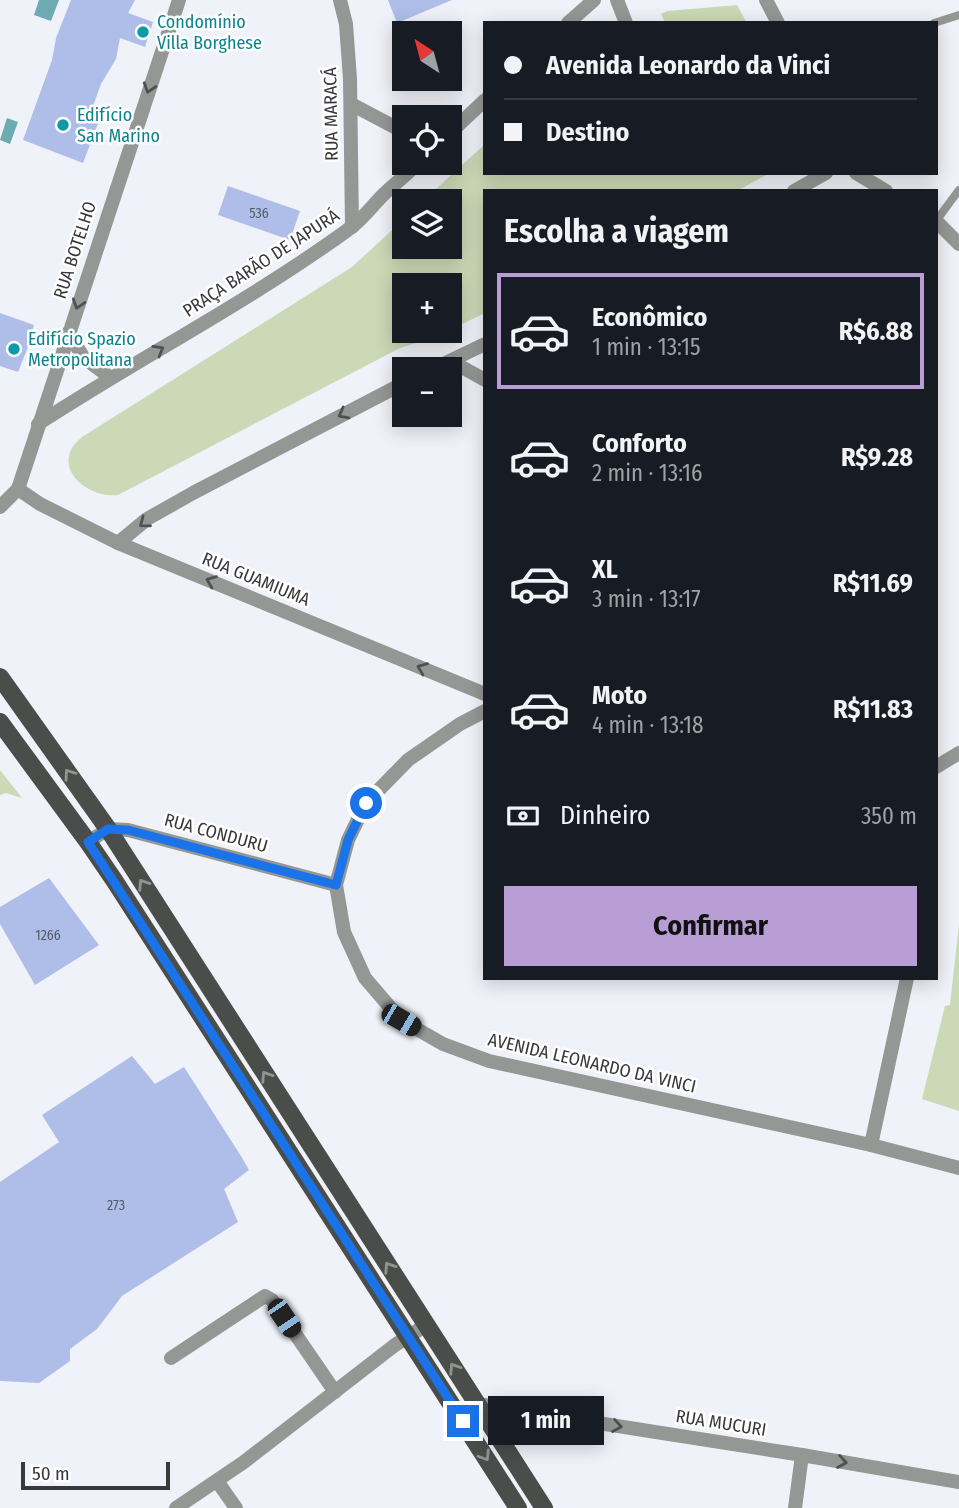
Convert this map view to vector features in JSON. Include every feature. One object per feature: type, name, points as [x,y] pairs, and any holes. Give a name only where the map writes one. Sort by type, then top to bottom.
[{"type":"main road","points":[[0,677],[108,829],[544,1508]]},
{"type":"main road","points":[[0,722],[88,842],[519,1508]]},
{"type":"street","name":"RUA BOTELHO","points":[[0,507],[18,489],[179,0]]},
{"type":"street","name":"RUA MARACÁ","points":[[340,0],[346,24],[351,104],[352,227]]},
{"type":"street","points":[[570,21],[594,0]]},
{"type":"street","points":[[617,0],[625,21]]},
{"type":"street","points":[[766,0],[777,21]]},
{"type":"street","points":[[462,122],[483,102]]},
{"type":"street","points":[[351,104],[392,126]]},
{"type":"street","name":"PRAÇA BARÃO DE JAPURÁ","points":[[38,424],[183,337],[352,227],[405,175]]},
{"type":"street","points":[[798,189],[823,175]]},
{"type":"street","points":[[859,175],[883,189]]},
{"type":"street","points":[[938,223],[959,244]]},
{"type":"street","points":[[68,334],[84,358],[111,378]]},
{"type":"street","points":[[459,357],[483,345]]},
{"type":"street","points":[[462,367],[483,379]]},
{"type":"street","points":[[118,543],[147,519],[193,492],[392,389]]},
{"type":"street","name":"RUA GUAMIUMA","points":[[18,489],[40,504],[118,543],[483,693]]},
{"type":"street","name":"AVENIDA LEONARDO DA VINCI","points":[[483,712],[460,724],[408,760],[366,803],[348,840],[336,885],[344,932],[366,978],[401,1020],[443,1044],[489,1061],[871,1145],[959,1168]]},
{"type":"street","points":[[938,766],[959,753]]},
{"type":"street","points":[[88,842],[108,829]]},
{"type":"street","name":"RUA CONDURU","points":[[108,829],[128,830],[336,885]]},
{"type":"street","points":[[871,1145],[908,980]]},
{"type":"street","points":[[171,1358],[265,1296],[272,1300],[335,1392]]},
{"type":"street","points":[[176,1508],[217,1481],[426,1325]]},
{"type":"street","name":"RUA MUCURI","points":[[477,1404],[959,1482]]},
{"type":"street","points":[[795,1508],[802,1455]]},
{"type":"street","points":[[217,1481],[236,1508]]},
{"type":"lane","points":[[938,22],[959,16]]},
{"type":"lane","points":[[938,218],[959,190]]},
{"type":"green space","points":[[737,5],[746,21],[664,21],[661,14],[667,11]]},
{"type":"green space","points":[[483,146],[483,175],[766,175],[741,189],[483,189],[483,314],[462,324],[462,273],[392,273],[392,343],[416,343],[400,348],[118,495],[89,489],[74,477],[69,460],[72,448],[82,437],[352,267],[392,230],[392,259],[462,259],[462,189],[436,189],[451,175],[462,175],[462,165]]},
{"type":"green space","points":[[0,770],[22,798],[6,793],[0,795]]},
{"type":"green space","points":[[959,924],[959,1111],[922,1099],[945,1006],[950,1005]]},
{"type":"water","points":[[39,0],[59,0],[51,21],[34,15]]},
{"type":"water","points":[[7,118],[18,122],[10,144],[0,140]]},
{"type":"building","points":[[71,0],[135,0],[128,13],[153,22],[145,47],[120,38],[116,59],[101,84],[93,106],[103,110],[83,163],[23,140]]},
{"type":"building","points":[[388,0],[452,0],[402,21],[396,21]]},
{"type":"building","points":[[228,186],[300,211],[290,240],[218,215]]},
{"type":"building","name":"Edifício Spazio Metropolitana","points":[[0,313],[34,325],[18,372],[0,366]]},
{"type":"building","points":[[49,878],[99,945],[35,985],[0,924],[0,907]]},
{"type":"building","points":[[132,1056],[155,1084],[184,1067],[241,1156],[249,1170],[224,1189],[238,1222],[122,1296],[97,1329],[70,1349],[70,1361],[39,1383],[0,1381],[0,1182],[59,1142],[42,1115]]},
{"type":"place","name":"Condomínio Villa Borghese","points":[[143,32]]},
{"type":"place","name":"Edifício San Marino","points":[[63,125]]},
{"type":"place","name":"Edifício Spazio Metropolitana","points":[[14,349]]},
{"type":"route","points":[[366,803],[348,840],[336,885],[128,830],[108,829],[88,842],[463,1421]]}]
